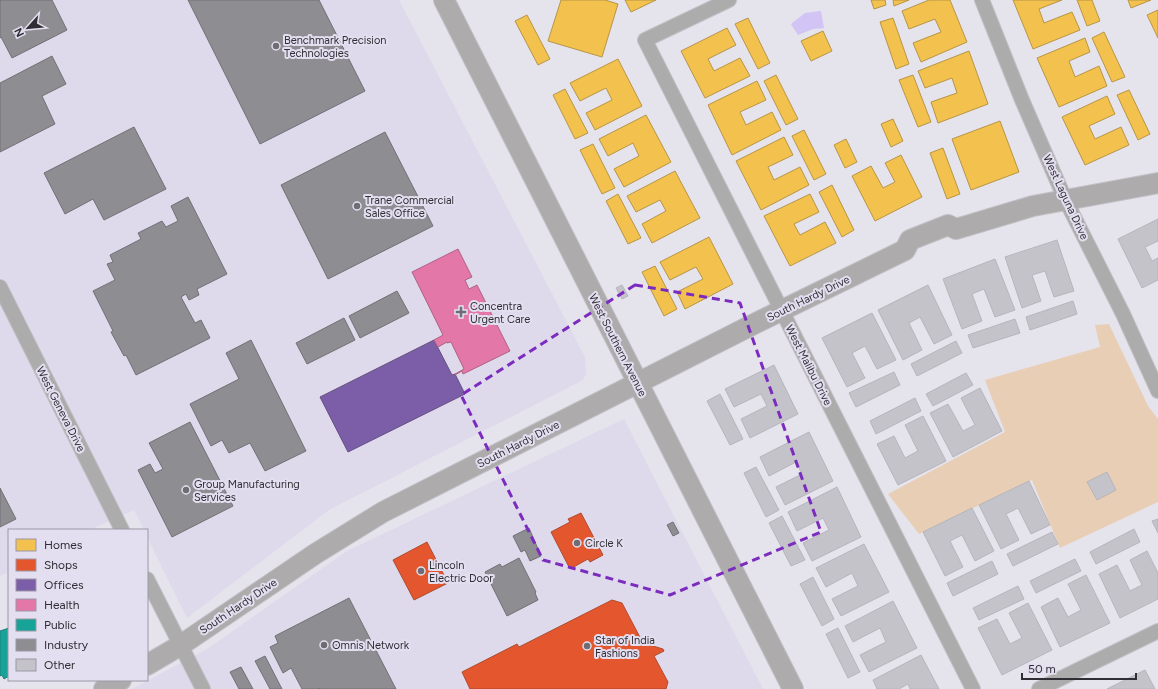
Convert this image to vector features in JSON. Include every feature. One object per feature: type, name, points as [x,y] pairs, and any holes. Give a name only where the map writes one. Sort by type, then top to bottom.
[{"type":"street","name":"West Southern Avenue","points":[[444,0],[793,689]]},
{"type":"street","name":"West Malibu Drive","points":[[729,0],[645,40],[973,689]]},
{"type":"street","name":"West Laguna Drive","points":[[982,0],[1022,100],[1065,199],[1123,314],[1158,391]]},
{"type":"street","name":"South Hardy Drive","points":[[148,664],[181,645],[315,554],[383,512],[905,250],[916,252],[953,237],[956,229],[1006,213],[1065,199],[1158,182]]},
{"type":"street","name":"West Geneva Drive","points":[[0,287],[121,529]]},
{"type":"street","points":[[148,581],[203,689]]},
{"type":"street","points":[[1039,689],[1158,631]]},
{"type":"street","points":[[104,689],[119,681]]},
{"type":"highlighted area","points":[[635,285],[740,303],[821,532],[670,595],[543,560],[461,395]]},
{"type":"shaded area","points":[[0,0],[399,0],[585,357],[586,374],[583,380],[329,510],[187,618],[148,539],[148,529],[144,529],[134,510],[91,529],[8,529],[8,572],[0,576]]},
{"type":"shaded area","points":[[821,11],[824,28],[813,29],[798,35],[791,24],[805,13]]},
{"type":"shaded area","points":[[1109,324],[1148,406],[1158,419],[1158,502],[1060,548],[1032,480],[919,534],[888,494],[1005,432],[985,380],[1100,347],[1095,325]]},
{"type":"shaded area","points":[[624,419],[763,689],[132,689],[207,649],[347,551]]},
{"type":"building: Homes","points":[[561,0],[605,0],[618,4],[602,57],[548,41]]},
{"type":"building: Homes","points":[[625,0],[656,0],[631,12]]},
{"type":"building: Homes","points":[[871,0],[885,0],[886,5],[874,9]]},
{"type":"building: Homes","points":[[893,0],[909,0],[894,6]]},
{"type":"building: Homes","points":[[929,0],[950,0],[967,42],[921,62],[913,43],[941,32],[935,19],[909,29],[902,11]]},
{"type":"building: Homes","points":[[1013,0],[1062,0],[1039,9],[1044,23],[1072,12],[1080,30],[1033,49]]},
{"type":"building: Homes","points":[[1077,0],[1092,0],[1100,21],[1087,26]]},
{"type":"building: Homes","points":[[1128,0],[1151,0],[1131,8]]},
{"type":"building: Homes","points":[[1158,10],[1158,38],[1147,15]]},
{"type":"building: Homes","points":[[527,15],[550,59],[538,65],[515,21]]},
{"type":"building: Homes","points":[[748,18],[770,63],[758,69],[735,24]]},
{"type":"building: Homes","points":[[893,18],[909,64],[896,69],[880,22]]},
{"type":"building: Homes","points":[[727,28],[736,45],[708,59],[714,71],[740,58],[750,76],[705,98],[681,51]]},
{"type":"building: Homes","points":[[823,31],[832,51],[811,61],[801,41]]},
{"type":"building: Homes","points":[[1104,32],[1125,77],[1112,82],[1092,38]]},
{"type":"building: Homes","points":[[1085,38],[1090,52],[1069,61],[1075,77],[1099,66],[1107,86],[1059,107],[1037,58]]},
{"type":"building: Homes","points":[[969,51],[988,104],[938,123],[931,102],[957,93],[952,78],[925,88],[918,71]]},
{"type":"building: Homes","points":[[618,59],[642,106],[595,130],[586,113],[612,100],[606,88],[580,101],[570,83]]},
{"type":"building: Homes","points":[[776,75],[798,119],[786,125],[764,81]]},
{"type":"building: Homes","points":[[913,75],[931,122],[918,127],[899,80]]},
{"type":"building: Homes","points":[[757,81],[766,100],[740,112],[746,125],[772,112],[781,130],[732,155],[708,105]]},
{"type":"building: Homes","points":[[565,89],[588,133],[575,139],[553,95]]},
{"type":"building: Homes","points":[[1129,90],[1150,134],[1138,140],[1117,95]]},
{"type":"building: Homes","points":[[1107,96],[1115,114],[1089,126],[1095,139],[1121,127],[1129,145],[1085,165],[1062,117]]},
{"type":"building: Homes","points":[[646,115],[671,162],[624,187],[614,169],[639,156],[633,143],[608,156],[599,139]]},
{"type":"building: Homes","points":[[893,119],[903,141],[891,147],[881,124]]},
{"type":"building: Homes","points":[[1000,121],[1019,172],[971,190],[952,139]]},
{"type":"building: Homes","points":[[804,130],[826,174],[814,180],[792,136]]},
{"type":"building: Homes","points":[[784,137],[793,155],[768,167],[774,180],[800,167],[809,185],[761,210],[736,161]]},
{"type":"building: Homes","points":[[846,139],[857,162],[845,168],[834,145]]},
{"type":"building: Homes","points":[[593,144],[615,188],[602,194],[580,150]]},
{"type":"building: Homes","points":[[943,148],[960,194],[947,199],[930,153]]},
{"type":"building: Homes","points":[[901,155],[922,197],[875,221],[852,176],[871,166],[883,188],[895,182],[885,163]]},
{"type":"building: Homes","points":[[675,171],[700,218],[652,243],[642,224],[666,211],[660,200],[636,212],[627,196]]},
{"type":"building: Homes","points":[[832,185],[854,230],[842,237],[819,192]]},
{"type":"building: Homes","points":[[618,194],[641,238],[628,244],[606,201]]},
{"type":"building: Homes","points":[[810,194],[819,212],[794,224],[800,235],[825,222],[836,243],[790,266],[764,216]]},
{"type":"building: Homes","points":[[709,237],[733,284],[685,309],[677,292],[703,279],[696,267],[670,280],[660,262]]},
{"type":"building: Homes","points":[[655,266],[677,309],[664,316],[642,272]]},
{"type":"building: Shops","name":"Circle K","points":[[581,513],[603,555],[590,562],[588,559],[570,569],[551,532],[570,522],[568,519]]},
{"type":"building: Shops","name":"Lincoln Electric Door","points":[[427,542],[448,583],[414,600],[393,560]]},
{"type":"building: Shops","name":"Star of India Fashions","points":[[612,600],[622,603],[643,643],[663,649],[664,651],[654,656],[668,682],[666,689],[470,689],[462,672],[517,644],[519,647]]},
{"type":"building: Offices","points":[[434,340],[452,375],[455,374],[465,394],[348,452],[320,397]]},
{"type":"building: Health","name":"Concentra Urgent Care","points":[[458,249],[472,277],[465,280],[469,289],[477,285],[510,351],[463,374],[462,371],[455,375],[464,369],[451,342],[447,342],[438,347],[434,340],[443,335],[412,272]]},
{"type":"building: Public","points":[[8,628],[8,677],[4,679],[2,675],[0,676],[0,631]]},
{"type":"building: Industry","points":[[0,0],[52,0],[67,30],[12,58],[1,37],[0,38]]},
{"type":"building: Industry","name":"Benchmark Precision Technologies","points":[[188,0],[319,0],[365,91],[260,144]]},
{"type":"building: Industry","points":[[52,56],[66,84],[42,96],[55,124],[0,152],[0,83]]},
{"type":"building: Industry","points":[[134,127],[166,189],[104,220],[93,199],[65,214],[44,173]]},
{"type":"building: Industry","name":"Trane Commercial Sales Office","points":[[385,132],[433,226],[328,279],[281,185]]},
{"type":"building: Industry","points":[[188,197],[227,274],[197,289],[199,295],[189,300],[186,294],[181,297],[195,323],[201,320],[210,338],[136,375],[126,355],[124,356],[111,332],[113,331],[93,291],[115,280],[107,264],[113,262],[110,255],[141,239],[138,233],[162,221],[166,227],[178,221],[171,206]]},
{"type":"building: Industry","points":[[397,291],[409,313],[360,338],[349,316]]},
{"type":"building: Industry","points":[[344,318],[355,340],[307,364],[296,343]]},
{"type":"building: Industry","points":[[251,340],[306,451],[265,471],[250,443],[229,453],[222,440],[211,446],[190,404],[239,379],[226,353]]},
{"type":"building: Industry","name":"Group Manufacturing Services","points":[[190,422],[233,506],[172,537],[138,470],[150,464],[155,473],[163,469],[149,443]]},
{"type":"building: Industry","points":[[0,488],[16,519],[0,527]]},
{"type":"building: Industry","points":[[673,522],[679,533],[673,536],[667,525]]},
{"type":"building: Industry","points":[[529,528],[541,556],[530,561],[525,550],[521,552],[513,536]]},
{"type":"building: Industry","points":[[519,558],[536,592],[535,593],[538,600],[507,616],[485,572],[500,564],[502,567]]},
{"type":"building: Industry","name":"Omnis Network","points":[[349,598],[396,689],[302,689],[291,668],[283,673],[270,647],[278,643],[275,636]]},
{"type":"building: Industry","points":[[265,656],[282,689],[270,689],[255,661]]},
{"type":"building: Industry","points":[[241,667],[253,689],[239,689],[230,672]]},
{"type":"building: Other","points":[[1158,219],[1158,241],[1145,247],[1152,261],[1158,258],[1158,280],[1142,288],[1118,239]]},
{"type":"building: Other","points":[[1057,240],[1074,291],[1054,297],[1045,271],[1032,275],[1041,301],[1022,308],[1005,257]]},
{"type":"building: Other","points":[[995,259],[1015,310],[995,317],[984,289],[972,294],[982,321],[962,329],[943,279]]},
{"type":"building: Other","points":[[622,285],[628,296],[622,299],[616,288]]},
{"type":"building: Other","points":[[928,285],[952,335],[934,344],[920,317],[909,323],[922,350],[903,360],[878,310]]},
{"type":"building: Other","points":[[1073,301],[1077,314],[1030,330],[1026,317]]},
{"type":"building: Other","points":[[872,313],[896,360],[877,369],[865,346],[852,353],[865,378],[847,387],[822,338]]},
{"type":"building: Other","points":[[1015,319],[1020,333],[973,348],[968,335]]},
{"type":"building: Other","points":[[956,341],[962,353],[917,376],[911,364]]},
{"type":"building: Other","points":[[774,365],[798,414],[750,438],[741,419],[767,406],[761,394],[734,407],[725,389]]},
{"type":"building: Other","points":[[894,372],[900,385],[856,407],[849,393]]},
{"type":"building: Other","points":[[966,373],[973,385],[933,406],[926,394]]},
{"type":"building: Other","points":[[980,388],[1002,431],[953,457],[930,413],[948,404],[963,431],[975,425],[961,398]]},
{"type":"building: Other","points":[[720,394],[743,439],[730,445],[707,401]]},
{"type":"building: Other","points":[[915,398],[921,411],[876,434],[870,421]]},
{"type":"building: Other","points":[[923,416],[946,461],[898,485],[877,444],[894,436],[905,458],[918,451],[905,425]]},
{"type":"building: Other","points":[[809,432],[833,481],[785,505],[776,487],[802,474],[796,462],[769,476],[760,457]]},
{"type":"building: Other","points":[[756,467],[779,510],[766,517],[744,473]]},
{"type":"building: Other","points":[[1107,472],[1116,490],[1097,500],[1087,482]]},
{"type":"building: Other","points":[[1029,481],[1050,525],[1031,534],[1018,508],[1006,514],[1019,540],[1001,549],[979,505]]},
{"type":"building: Other","points":[[837,487],[861,537],[812,561],[803,543],[829,530],[823,518],[797,531],[788,512]]},
{"type":"building: Other","points":[[972,508],[994,551],[975,561],[962,535],[950,541],[963,567],[945,576],[923,532]]},
{"type":"building: Other","points":[[782,516],[805,560],[791,566],[769,523]]},
{"type":"building: Other","points":[[1158,519],[1158,533],[1152,521]]},
{"type":"building: Other","points":[[1134,529],[1140,542],[1096,564],[1090,552]]},
{"type":"building: Other","points":[[1052,532],[1058,544],[1013,566],[1007,554]]},
{"type":"building: Other","points":[[864,544],[889,592],[841,616],[832,599],[858,586],[852,573],[826,587],[816,568]]},
{"type":"building: Other","points":[[1147,551],[1158,573],[1158,599],[1120,618],[1099,574],[1117,565],[1130,591],[1142,585],[1130,560]]},
{"type":"building: Other","points":[[1075,559],[1081,571],[1036,593],[1030,581]]},
{"type":"building: Other","points":[[992,561],[998,574],[953,596],[947,583]]},
{"type":"building: Other","points":[[1086,575],[1110,623],[1060,647],[1041,607],[1058,598],[1068,617],[1081,610],[1068,584]]},
{"type":"building: Other","points":[[813,577],[834,619],[822,626],[800,584]]},
{"type":"building: Other","points":[[1018,586],[1024,599],[979,620],[973,608]]},
{"type":"building: Other","points":[[893,601],[917,648],[869,672],[860,655],[886,642],[880,628],[853,642],[845,626]]},
{"type":"building: Other","points":[[1028,603],[1052,650],[1002,675],[978,628],[997,619],[1010,644],[1022,638],[1009,613]]},
{"type":"building: Other","points":[[838,628],[860,672],[848,678],[826,634]]},
{"type":"building: Other","points":[[921,655],[939,689],[910,689],[908,684],[899,689],[877,689],[873,680]]},
{"type":"building: Other","points":[[1145,670],[1155,689],[1107,689]]},
{"type":"place","name":"Benchmark Precision Technologies","points":[[276,46]]},
{"type":"place","name":"Trane Commercial Sales Office","points":[[357,206]]},
{"type":"place","name":"Concentra Urgent Care","points":[[461,312]]},
{"type":"place","name":"Group Manufacturing Services","points":[[186,490]]},
{"type":"place","name":"Circle K","points":[[577,543]]},
{"type":"place","name":"Lincoln Electric Door","points":[[421,571]]},
{"type":"place","name":"Omnis Network","points":[[324,645]]},
{"type":"place","name":"Star of India Fashions","points":[[587,646]]}]
